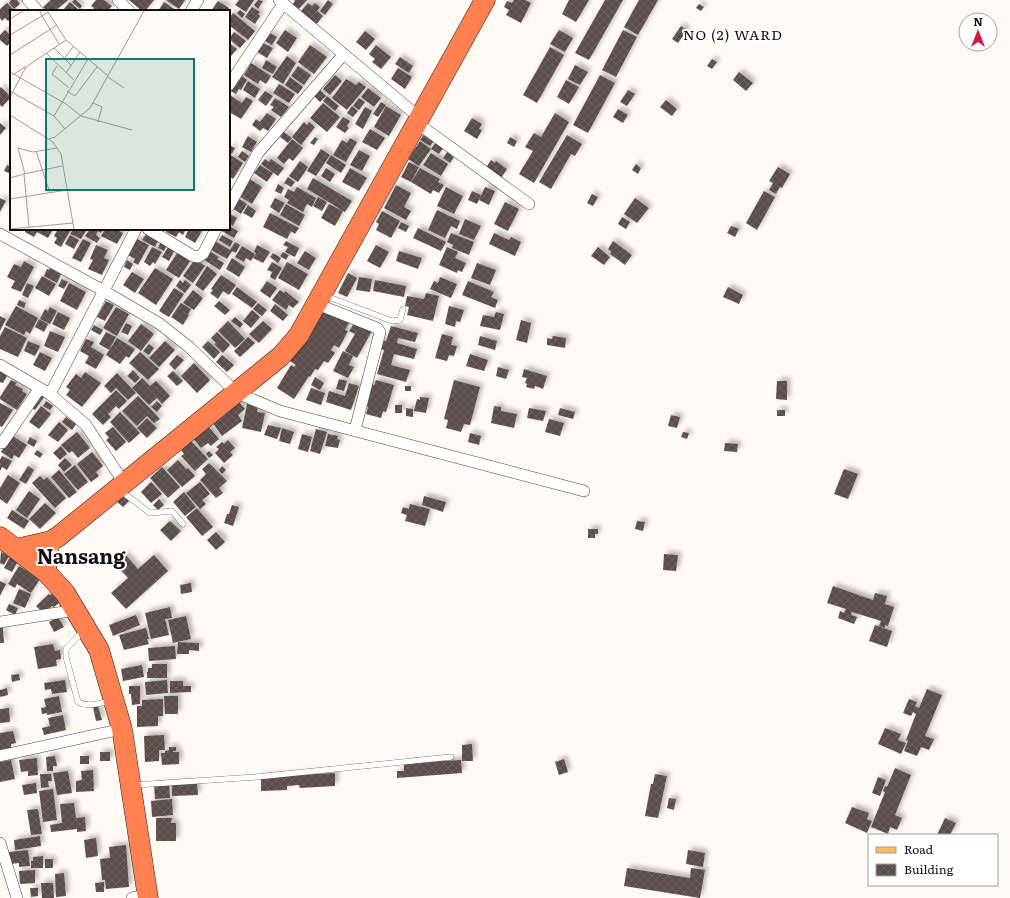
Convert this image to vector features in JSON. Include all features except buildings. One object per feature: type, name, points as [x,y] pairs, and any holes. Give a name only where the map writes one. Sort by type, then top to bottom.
[{"type":"highway","points":[[16,549],[51,541],[59,536],[237,393],[281,356],[299,335],[485,0]]},
{"type":"highway","points":[[0,537],[47,572],[65,593],[99,650],[115,700],[122,729],[131,786],[142,897]]},
{"type":"main road","points":[[47,572],[51,541]]},
{"type":"street","points":[[28,0],[37,10]]},
{"type":"street","points":[[192,10],[198,0]]},
{"type":"street","points":[[120,1],[128,10]]},
{"type":"street","points":[[230,83],[281,2],[344,54],[419,120],[528,204]]},
{"type":"street","points":[[230,204],[258,153],[344,54]]},
{"type":"street","points":[[50,394],[135,230]]},
{"type":"street","points":[[150,230],[198,258],[203,254],[215,230]]},
{"type":"street","points":[[0,234],[160,324],[189,347],[237,393],[280,411],[584,491]]},
{"type":"street","points":[[319,299],[377,328],[380,332],[355,430]]},
{"type":"street","points":[[0,366],[50,394],[86,426],[121,485]]},
{"type":"street","points":[[2,444],[40,388]]},
{"type":"street","points":[[0,622],[76,610]]},
{"type":"street","points":[[0,756],[122,729]]},
{"type":"street","points":[[0,843],[17,898]]},
{"type":"lane","points":[[319,299],[392,321],[400,320],[403,309]]},
{"type":"lane","points":[[121,485],[150,513],[172,511],[183,524]]},
{"type":"lane","points":[[85,628],[66,649],[66,657],[78,702],[89,706],[115,700]]},
{"type":"lane","points":[[131,786],[256,777],[451,757]]},
{"type":"district","name":"NO (2) WARD","points":[[733,34]]},
{"type":"district","name":"Nansang","points":[[81,555]]}]
